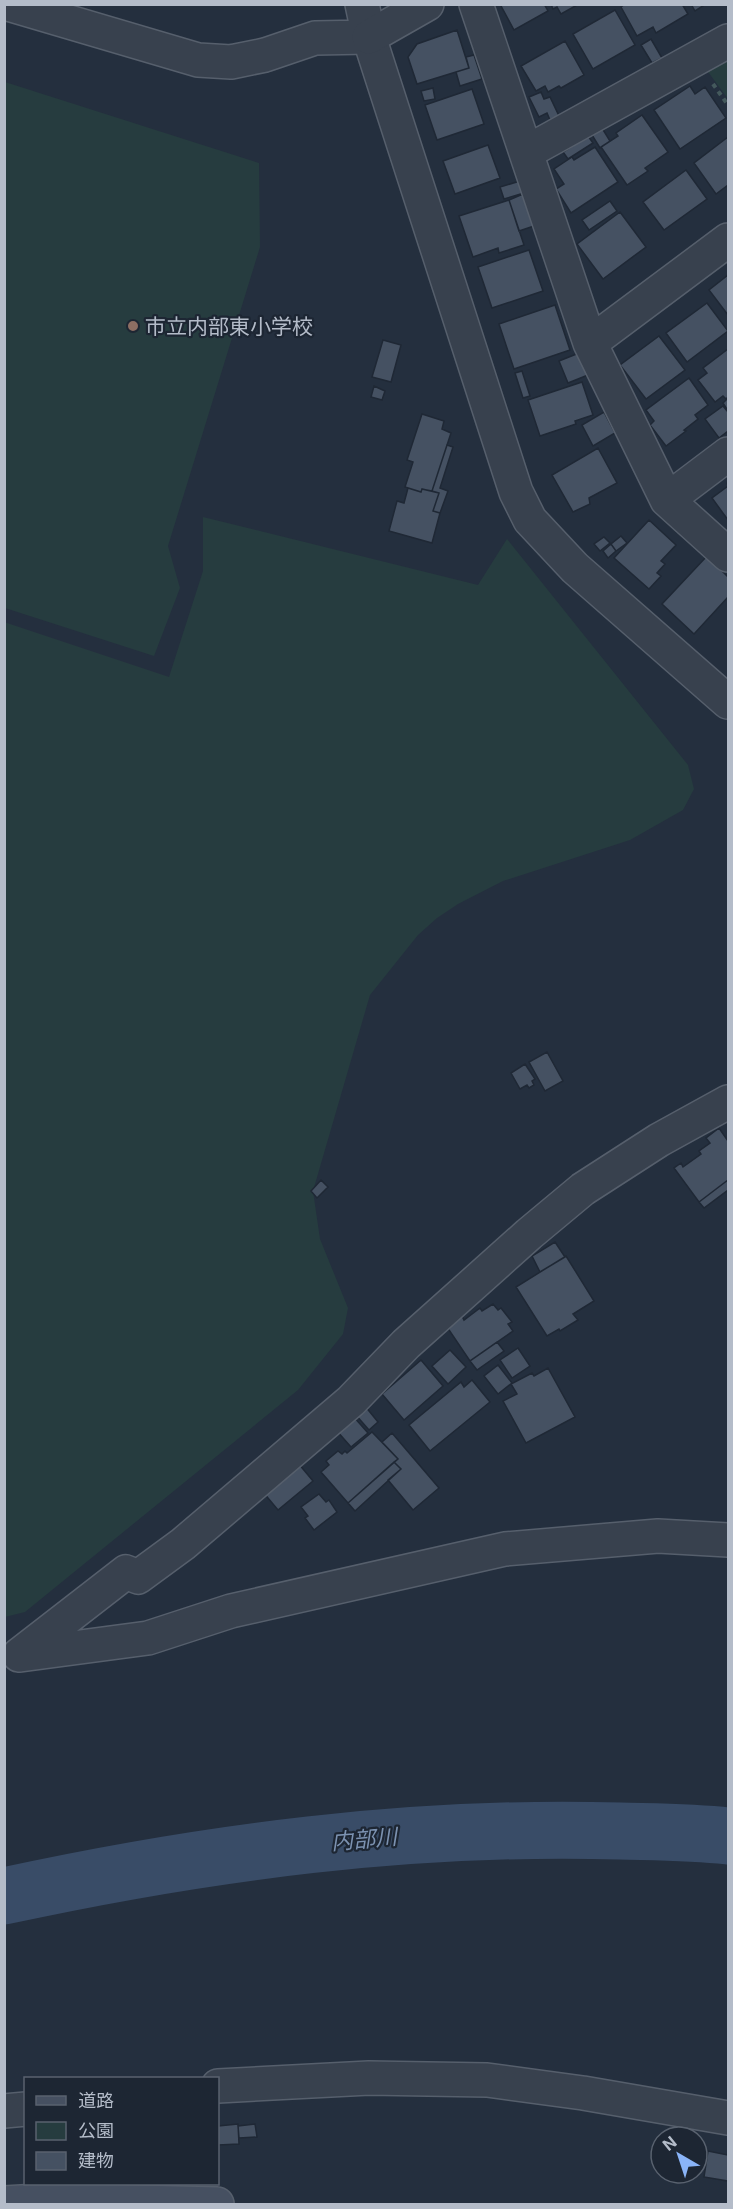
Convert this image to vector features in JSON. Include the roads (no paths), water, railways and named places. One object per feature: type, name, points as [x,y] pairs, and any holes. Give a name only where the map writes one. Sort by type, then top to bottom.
[{"type":"main road","points":[[4,2204],[57,2202],[217,2205]]},
{"type":"street","points":[[8,4],[198,60],[231,62],[265,55],[315,38],[369,37],[428,4]]},
{"type":"street","points":[[362,4],[369,37],[516,492],[530,520],[575,568],[729,702]]},
{"type":"street","points":[[476,4],[590,343],[667,500],[729,555]]},
{"type":"street","points":[[527,152],[729,41]]},
{"type":"street","points":[[590,343],[729,240]]},
{"type":"street","points":[[667,500],[729,454]]},
{"type":"street","points":[[12,1657],[126,1572],[138,1576],[183,1544],[351,1401],[406,1344],[583,1189],[660,1140],[729,1102]]},
{"type":"street","points":[[12,1657],[148,1638],[231,1611],[505,1549],[658,1536],[729,1540]]},
{"type":"street","points":[[219,2086],[369,2078],[487,2080],[583,2093],[729,2118]]},
{"type":"street","points":[[4,2111],[24,2109]]},
{"type":"waterway","name":"内部川","points":[[4,1896],[157,1866],[387,1837],[542,1830],[674,1832],[728,1836]]},
{"type":"place","name":"市立内部東小学校","points":[[133,326]]}]
